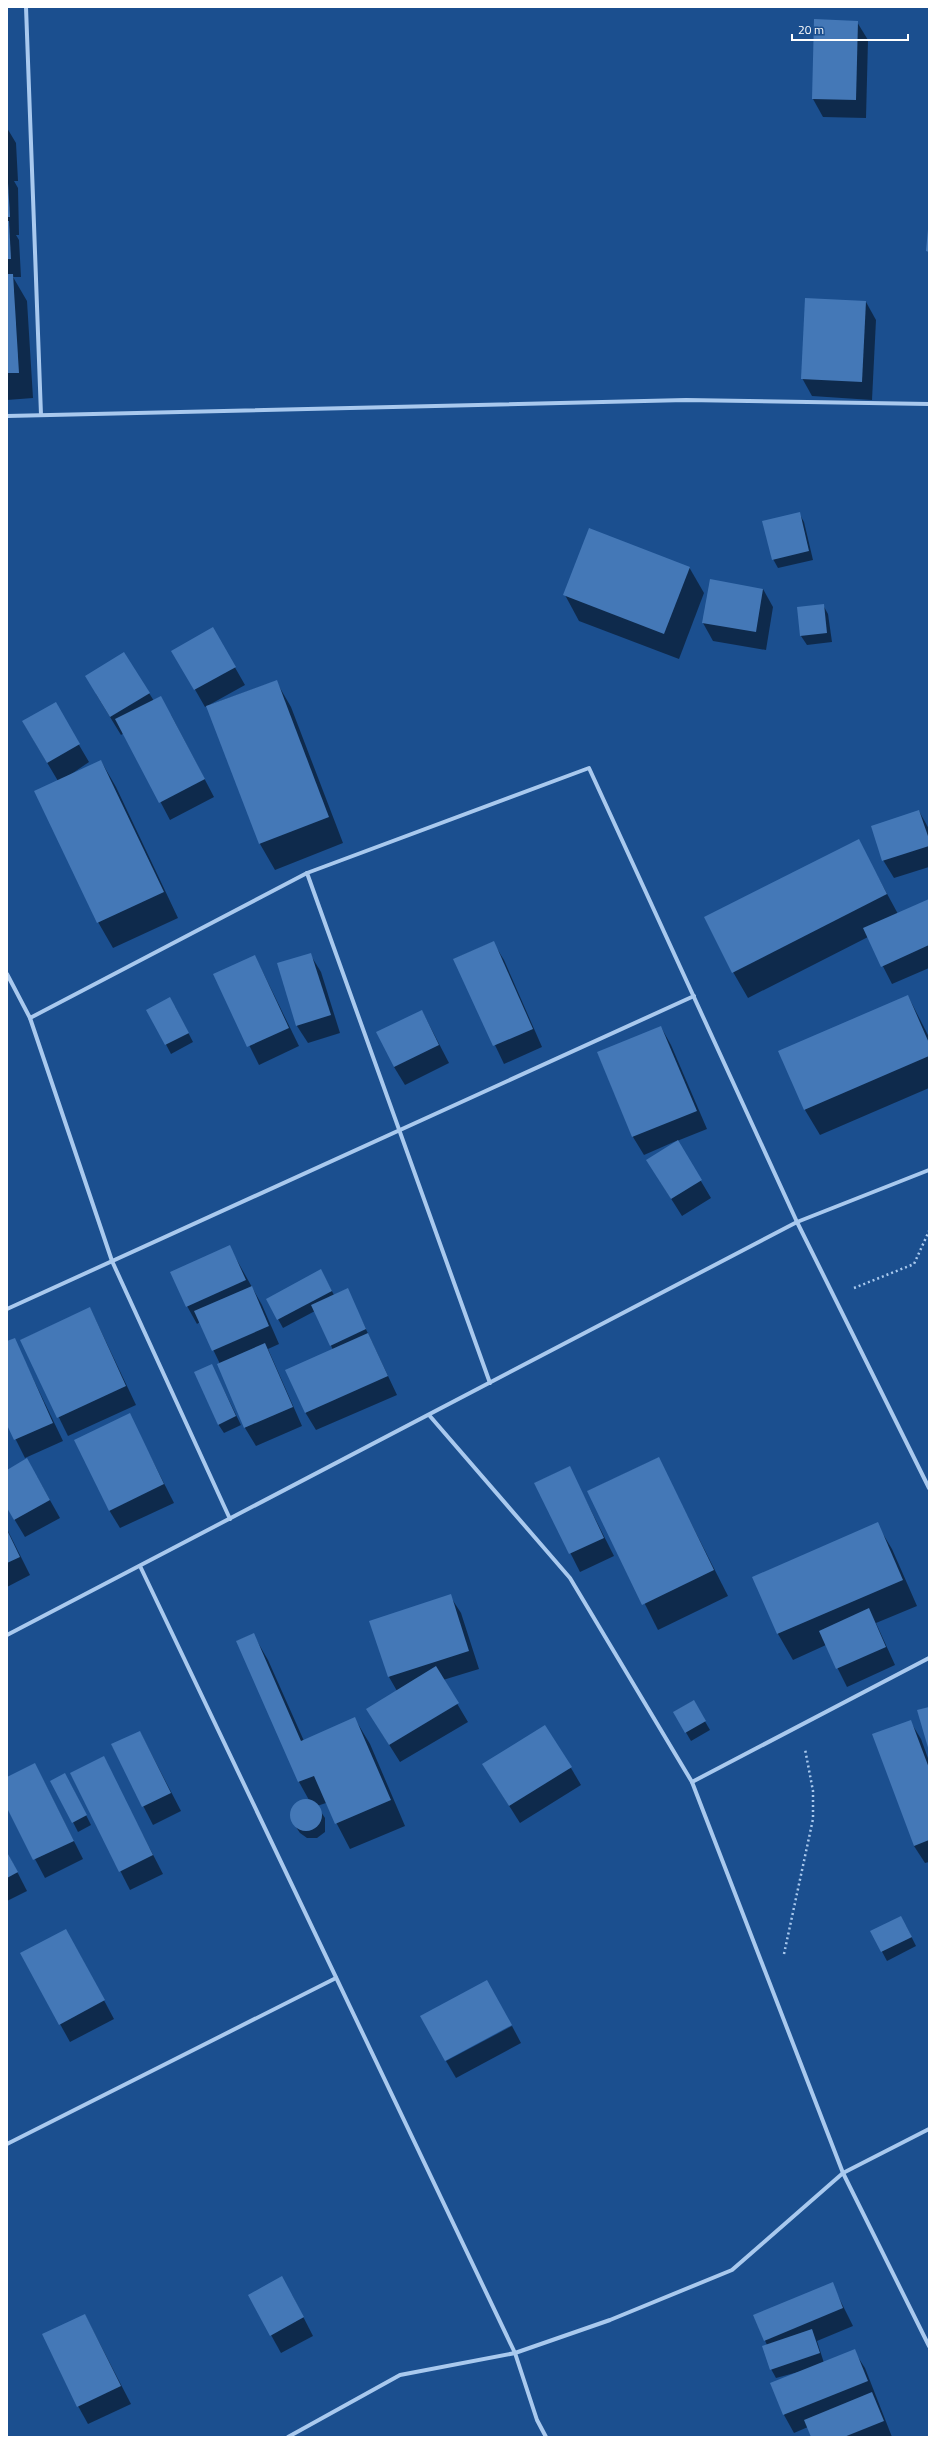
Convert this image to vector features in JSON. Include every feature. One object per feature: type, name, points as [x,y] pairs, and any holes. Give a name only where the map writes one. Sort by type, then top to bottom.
[{"type":"street","points":[[26,7],[41,415]]},
{"type":"street","points":[[7,416],[686,400],[929,404]]},
{"type":"street","points":[[30,1018],[307,873],[589,768],[798,1222],[929,1488]]},
{"type":"street","points":[[307,873],[490,1383]]},
{"type":"street","points":[[7,974],[30,1018],[112,1261],[230,1519]]},
{"type":"street","points":[[7,1309],[694,996]]},
{"type":"street","points":[[7,1635],[798,1222],[929,1170]]},
{"type":"street","points":[[429,1415],[570,1578],[692,1782],[844,2173],[929,2346]]},
{"type":"street","points":[[140,1566],[515,2353],[537,2420],[546,2437]]},
{"type":"street","points":[[692,1782],[929,1658]]},
{"type":"street","points":[[7,2144],[336,1978]]},
{"type":"street","points":[[288,2437],[400,2375],[515,2353],[610,2320],[732,2270],[844,2173],[929,2129]]},
{"type":"path","points":[[834,1296],[914,1264],[929,1231]]},
{"type":"path","points":[[774,1993],[813,1818],[813,1791],[805,1747],[792,1730]]},
{"type":"building","points":[[814,19],[858,21],[856,100],[812,99]]},
{"type":"building","points":[[8,183],[10,217],[7,217]]},
{"type":"building","points":[[7,221],[9,221],[11,259],[7,259]]},
{"type":"building","points":[[929,229],[929,252],[926,251]]},
{"type":"building","points":[[7,274],[13,274],[19,373],[7,373]]},
{"type":"building","points":[[805,298],[866,301],[862,382],[801,379]]},
{"type":"building","points":[[800,512],[809,551],[772,560],[762,521]]},
{"type":"building","points":[[589,528],[690,567],[664,634],[563,595]]},
{"type":"building","points":[[710,579],[763,589],[756,632],[702,623]]},
{"type":"building","points":[[824,604],[827,633],[800,636],[797,607]]},
{"type":"building","points":[[213,627],[236,667],[194,690],[171,651]]},
{"type":"building","points":[[124,652],[150,693],[110,717],[85,676]]},
{"type":"building","points":[[277,680],[329,817],[259,844],[206,706]]},
{"type":"building","points":[[161,696],[205,779],[159,803],[115,719]]},
{"type":"building","points":[[56,702],[80,744],[47,763],[22,721]]},
{"type":"building","points":[[101,760],[164,892],[97,923],[34,791]]},
{"type":"building","points":[[919,810],[929,839],[929,846],[882,861],[871,826]]},
{"type":"building","points":[[859,839],[887,894],[732,973],[704,917]]},
{"type":"building","points":[[929,899],[929,945],[881,967],[863,928]]},
{"type":"building","points":[[494,941],[533,1029],[493,1046],[453,959]]},
{"type":"building","points":[[311,953],[331,1015],[296,1026],[277,963]]},
{"type":"building","points":[[255,955],[289,1028],[247,1047],[213,974]]},
{"type":"building","points":[[908,995],[929,1043],[929,1056],[804,1110],[778,1051]]},
{"type":"building","points":[[170,997],[189,1033],[165,1045],[146,1010]]},
{"type":"building","points":[[422,1010],[439,1045],[394,1067],[376,1032]]},
{"type":"building","points":[[661,1026],[697,1111],[632,1137],[597,1052]]},
{"type":"building","points":[[678,1140],[702,1180],[671,1199],[646,1160]]},
{"type":"building","points":[[230,1245],[246,1280],[186,1307],[170,1272]]},
{"type":"building","points":[[321,1269],[332,1291],[277,1320],[266,1299]]},
{"type":"building","points":[[252,1286],[269,1326],[212,1351],[194,1311]]},
{"type":"building","points":[[348,1288],[366,1329],[330,1346],[311,1305]]},
{"type":"building","points":[[90,1307],[126,1386],[57,1418],[20,1340]]},
{"type":"building","points":[[368,1333],[388,1376],[305,1413],[285,1370]]},
{"type":"building","points":[[15,1338],[53,1423],[14,1440],[7,1425],[7,1341]]},
{"type":"building","points":[[265,1343],[293,1407],[244,1428],[217,1364]]},
{"type":"building","points":[[212,1364],[236,1416],[218,1425],[194,1372]]},
{"type":"building","points":[[130,1413],[164,1484],[109,1511],[74,1440]]},
{"type":"building","points":[[659,1457],[714,1570],[642,1605],[587,1491]]},
{"type":"building","points":[[27,1458],[50,1500],[14,1520],[7,1508],[7,1470]]},
{"type":"building","points":[[570,1466],[604,1538],[569,1554],[534,1483]]},
{"type":"building","points":[[878,1522],[903,1580],[777,1634],[752,1577]]},
{"type":"building","points":[[7,1530],[20,1557],[7,1563]]},
{"type":"building","points":[[451,1594],[469,1651],[388,1677],[369,1621]]},
{"type":"building","points":[[869,1608],[886,1647],[836,1669],[819,1631]]},
{"type":"building","points":[[254,1633],[301,1741],[355,1717],[391,1800],[335,1824],[314,1776],[298,1782],[236,1641]]},
{"type":"building","points":[[436,1666],[459,1703],[389,1745],[366,1709]]},
{"type":"building","points":[[694,1700],[706,1721],[685,1733],[673,1712]]},
{"type":"building","points":[[929,1707],[929,1751],[917,1710]]},
{"type":"building","points":[[911,1720],[929,1768],[929,1840],[914,1846],[872,1734]]},
{"type":"building","points":[[545,1725],[572,1767],[509,1806],[482,1764]]},
{"type":"building","points":[[140,1731],[171,1793],[142,1807],[111,1744]]},
{"type":"building","points":[[104,1756],[153,1855],[119,1872],[70,1773]]},
{"type":"building","points":[[35,1763],[74,1841],[33,1860],[7,1808],[7,1777]]},
{"type":"building","points":[[65,1773],[87,1815],[72,1823],[50,1781]]},
{"type":"building","points":[[306,1799],[315,1802],[319,1806],[322,1815],[319,1824],[315,1828],[306,1831],[297,1828],[293,1824],[290,1815],[293,1806],[297,1802]]},
{"type":"building","points":[[7,1852],[18,1872],[7,1878]]},
{"type":"building","points":[[901,1916],[912,1937],[881,1952],[870,1931]]},
{"type":"building","points":[[66,1929],[105,2000],[59,2025],[20,1953]]},
{"type":"building","points":[[487,1980],[512,2025],[445,2061],[420,2016]]},
{"type":"building","points":[[282,2276],[304,2317],[270,2336],[248,2295]]},
{"type":"building","points":[[833,2282],[843,2308],[764,2341],[753,2315]]},
{"type":"building","points":[[85,2314],[121,2386],[77,2407],[42,2334]]},
{"type":"building","points":[[812,2329],[820,2353],[770,2370],[762,2346]]},
{"type":"building","points":[[855,2349],[868,2381],[783,2415],[770,2383]]},
{"type":"building","points":[[872,2392],[884,2421],[844,2437],[811,2437],[804,2420]]}]
